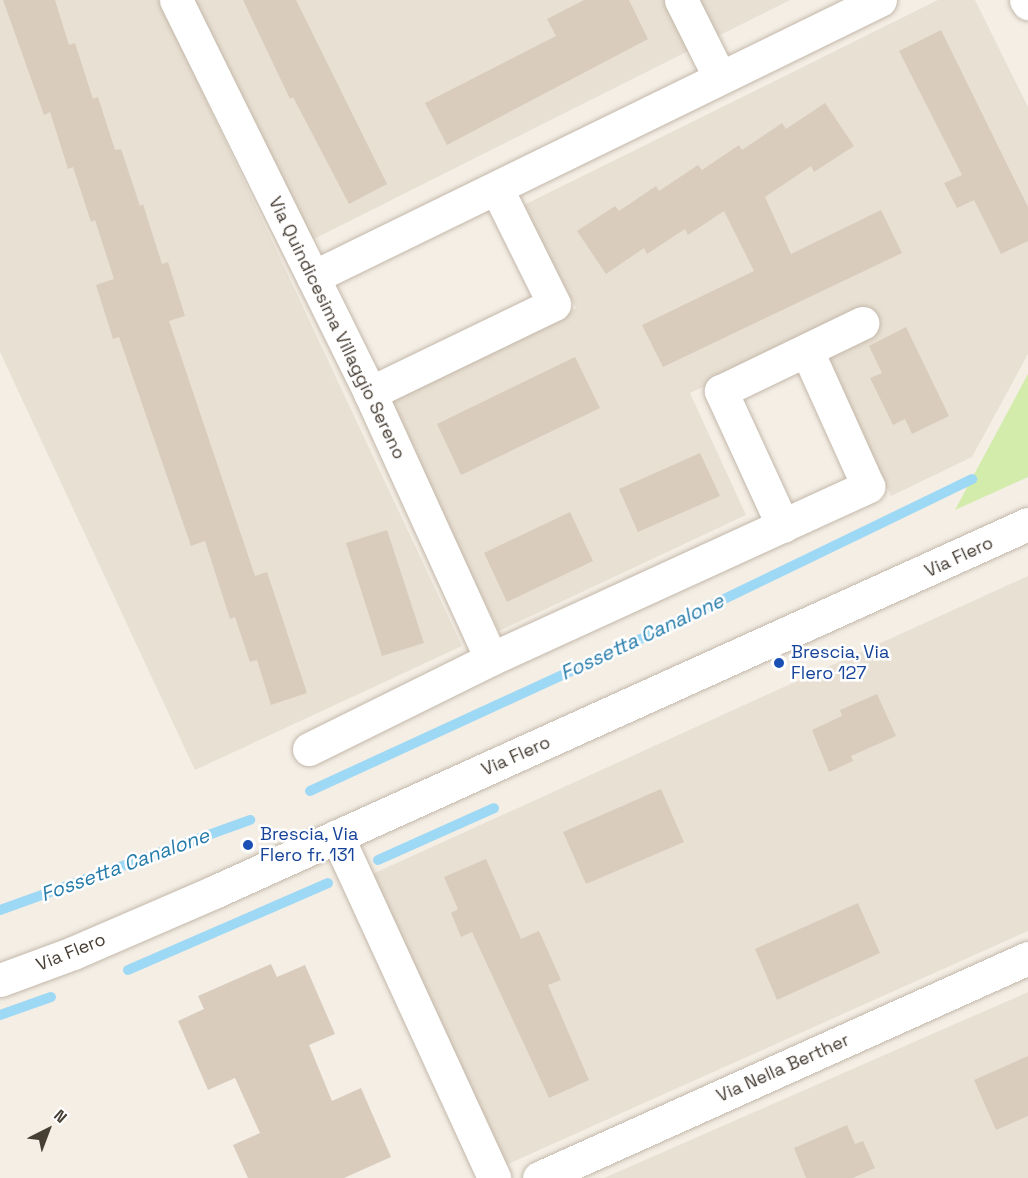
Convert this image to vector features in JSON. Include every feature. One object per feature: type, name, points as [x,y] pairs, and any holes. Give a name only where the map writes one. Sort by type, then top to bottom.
[{"type":"street","name":"Via Quindicesima Villaggio Sereno","points":[[176,0],[370,393],[491,659]]},
{"type":"street","points":[[681,0],[719,76]]},
{"type":"street","points":[[314,277],[497,189],[719,76],[880,0]]},
{"type":"street","points":[[370,393],[554,303],[497,189]]},
{"type":"street","points":[[783,526],[721,391],[862,323]]},
{"type":"street","points":[[309,749],[491,659],[868,486],[807,351]]},
{"type":"street","name":"Via Flero","points":[[0,980],[84,949],[1028,524]]},
{"type":"street","points":[[337,836],[494,1178]]},
{"type":"street","name":"Via Nella Berther","points":[[538,1178],[1028,958]]},
{"type":"shaded area","points":[[0,0],[159,0],[462,646],[195,770],[0,352]]},
{"type":"shaded area","points":[[192,0],[790,0],[310,241]]},
{"type":"shaded area","points":[[938,0],[975,0],[1028,107],[1028,354],[972,457],[891,496],[813,336],[690,393],[746,515],[499,631],[388,403],[576,308],[522,206]]},
{"type":"shaded area","points":[[1028,576],[1028,931],[497,1169],[366,877]]},
{"type":"shaded area","points":[[1028,992],[1028,1178],[604,1178]]},
{"type":"green space","points":[[1028,374],[1028,477],[955,510]]},
{"type":"building","points":[[3,0],[55,0],[69,45],[75,43],[93,99],[98,97],[115,150],[121,149],[140,206],[143,204],[162,264],[168,262],[185,316],[169,321],[255,576],[267,572],[307,693],[271,705],[257,660],[250,662],[235,617],[230,619],[205,541],[191,546],[119,337],[113,339],[96,285],[114,279],[95,220],[91,222],[73,167],[68,169],[50,112],[44,115]]},
{"type":"building","points":[[243,0],[296,0],[387,184],[349,204],[293,97],[290,99]]},
{"type":"building","points":[[584,0],[629,0],[648,39],[447,145],[425,103],[556,36],[547,19]]},
{"type":"building","points":[[941,30],[1028,207],[1028,241],[1001,254],[974,200],[957,208],[944,183],[962,175],[899,51]]},
{"type":"building","points":[[825,103],[854,146],[814,172],[811,166],[765,197],[791,254],[881,210],[902,253],[663,367],[642,325],[754,271],[724,211],[688,235],[685,229],[647,254],[644,248],[606,274],[577,231],[615,206],[619,211],[656,186],[659,191],[698,165],[702,170],[739,145],[742,150],[782,123],[786,129]]},
{"type":"building","points":[[906,327],[949,416],[912,434],[905,419],[893,425],[870,378],[882,373],[869,346]]},
{"type":"building","points":[[575,357],[600,408],[461,475],[437,424]]},
{"type":"building","points":[[700,453],[720,496],[638,532],[619,489]]},
{"type":"building","points":[[570,512],[593,561],[507,602],[484,553]]},
{"type":"building","points":[[387,530],[424,643],[382,656],[346,543]]},
{"type":"building","points":[[877,694],[896,736],[851,756],[853,761],[829,772],[812,730],[842,716],[840,710]]},
{"type":"building","points":[[661,789],[684,842],[586,884],[563,832]]},
{"type":"building","points":[[486,859],[521,939],[539,931],[561,980],[548,985],[589,1080],[549,1098],[472,932],[461,937],[451,913],[458,909],[444,877]]},
{"type":"building","points":[[858,903],[880,953],[777,1000],[755,949]]},
{"type":"building","points":[[271,964],[277,977],[305,965],[335,1034],[309,1045],[332,1101],[361,1088],[391,1157],[344,1178],[248,1178],[233,1145],[260,1133],[235,1078],[208,1090],[178,1021],[204,1009],[198,996]]},
{"type":"building","points":[[1028,1056],[1028,1116],[996,1130],[974,1080]]},
{"type":"building","points":[[847,1125],[855,1144],[863,1141],[875,1168],[853,1178],[806,1178],[794,1148]]},
{"type":"waterway","name":"Fossetta Canalone","points":[[310,791],[658,631],[972,479]]},
{"type":"waterway","name":"Fossetta Canalone","points":[[378,860],[494,808]]},
{"type":"waterway","name":"Fossetta Canalone","points":[[0,910],[250,820]]},
{"type":"waterway","name":"Fossetta Canalone","points":[[128,970],[328,883]]},
{"type":"waterway","name":"Fossetta Canalone","points":[[0,1015],[51,997]]},
{"type":"place","name":"Brescia, Via Flero 127","points":[[779,663]]},
{"type":"place","name":"Brescia, Via Flero fr. 131","points":[[248,845]]}]
